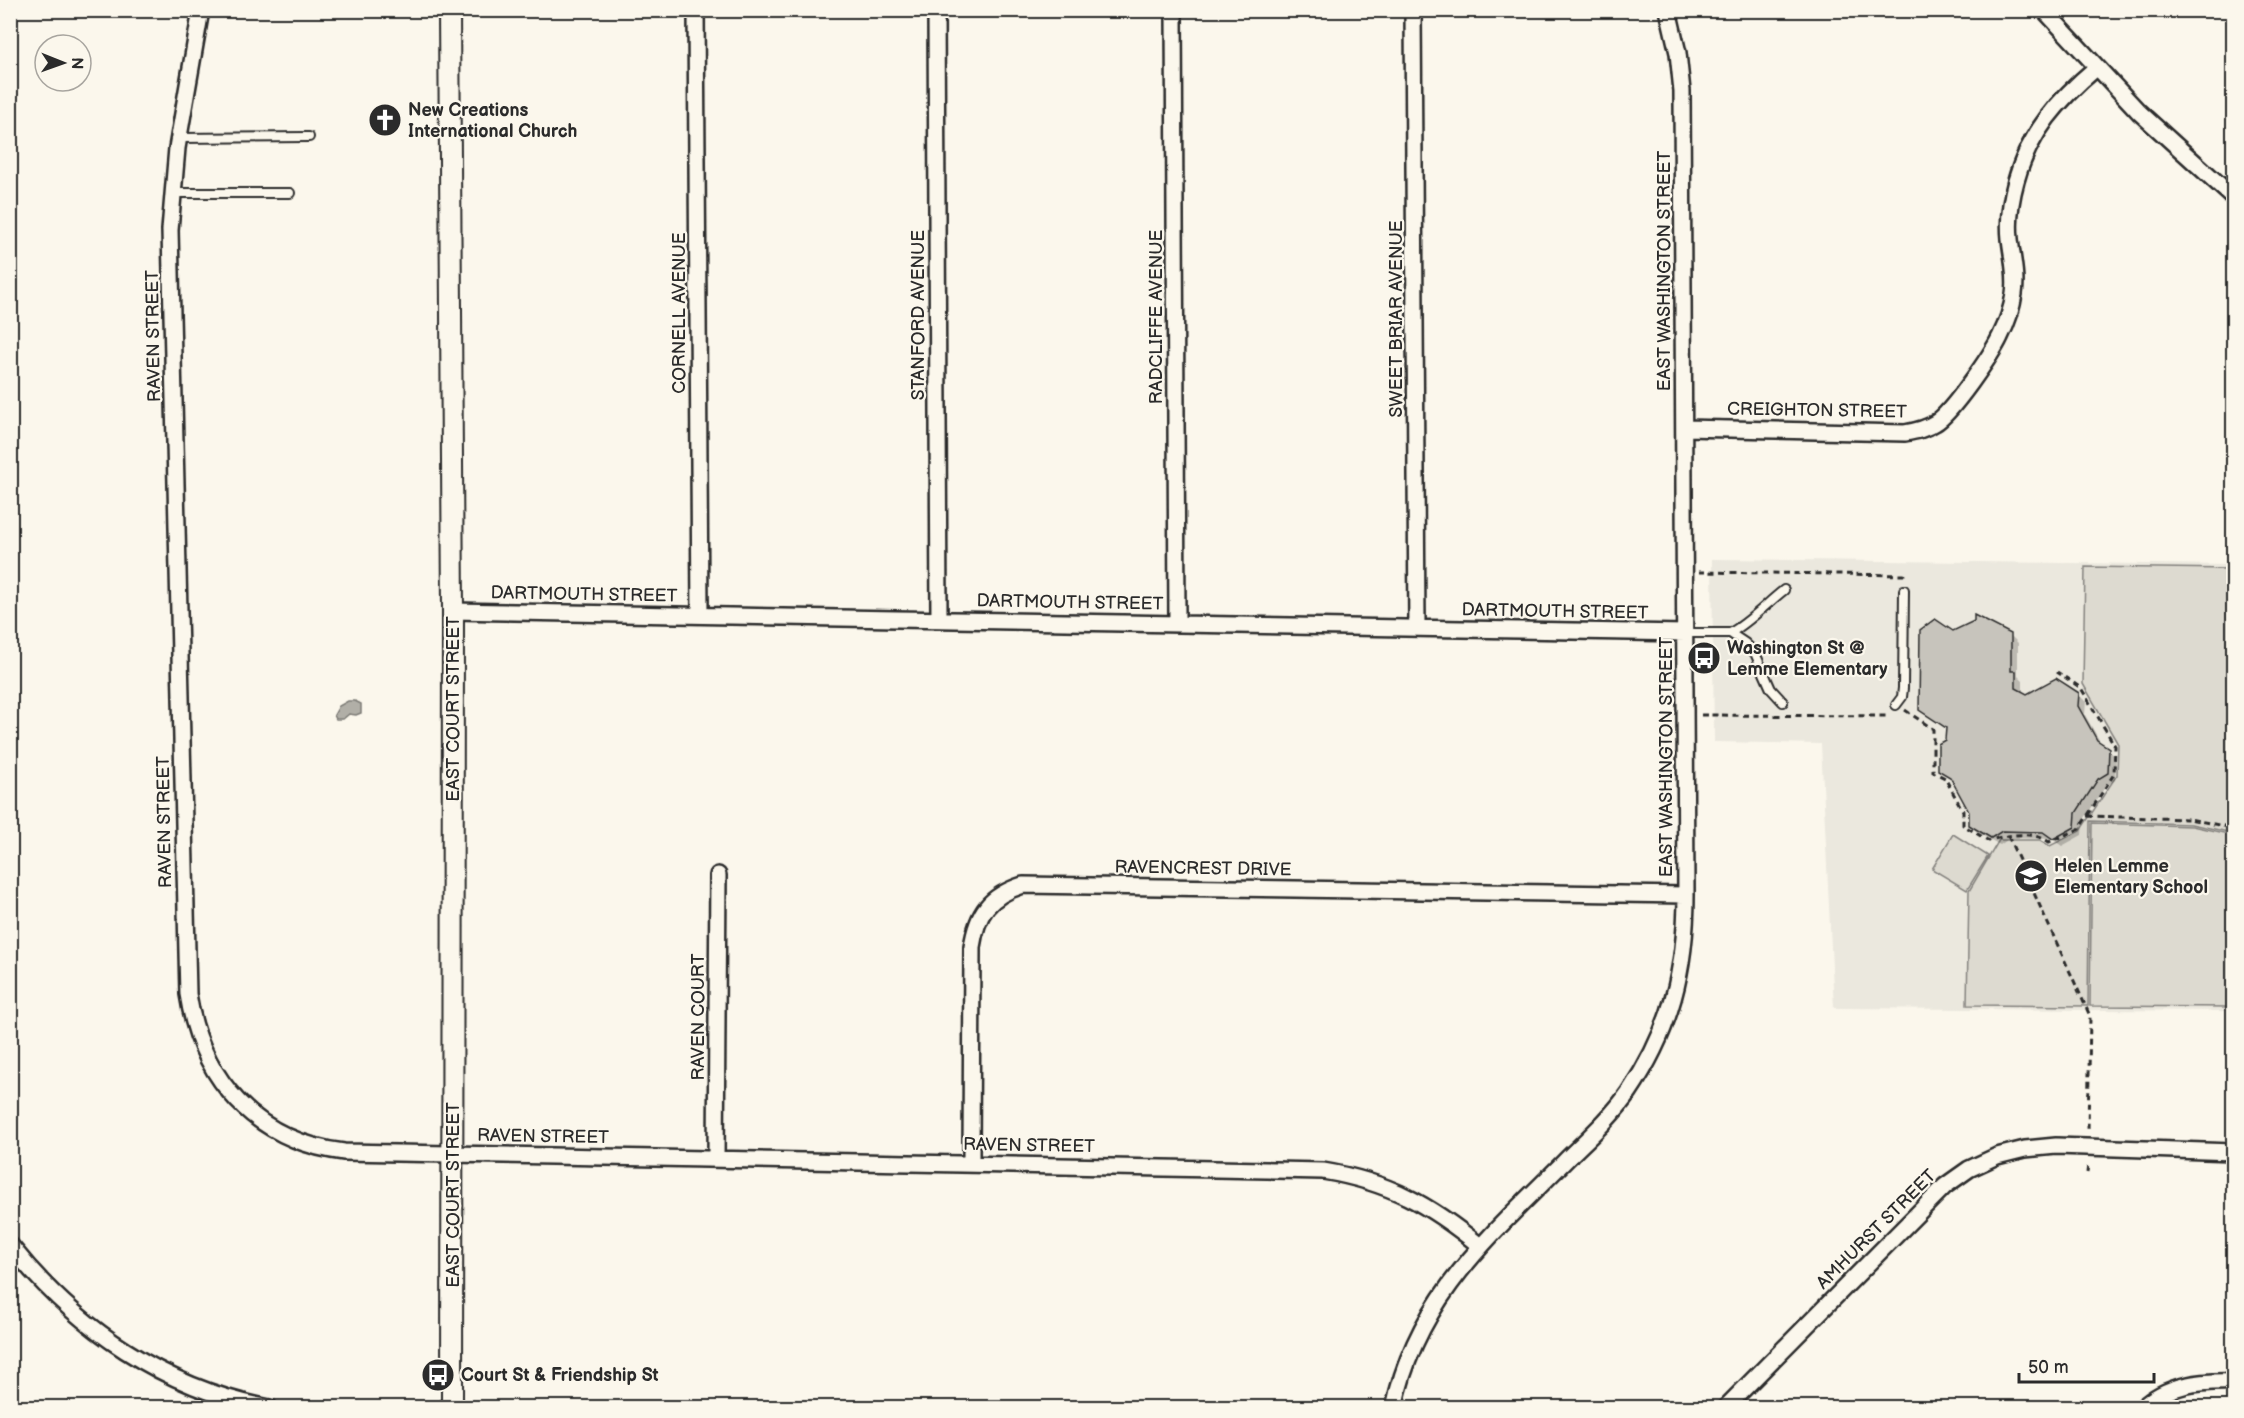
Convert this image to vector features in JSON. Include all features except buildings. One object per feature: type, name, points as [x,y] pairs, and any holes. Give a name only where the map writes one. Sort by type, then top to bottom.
[{"type":"street","name":"RAVEN STREET","points":[[201,10],[179,138],[170,230],[188,994],[191,1018],[208,1063],[225,1088],[254,1116],[281,1134],[303,1143],[344,1152],[1323,1171],[1385,1186],[1418,1201],[1449,1221],[1480,1246]]},
{"type":"street","name":"EAST COURT STREET","points":[[449,10],[453,611],[452,1407]]},
{"type":"street","name":"CORNELL AVENUE","points":[[696,10],[700,615]]},
{"type":"street","name":"STANFORD AVENUE","points":[[936,10],[939,619]]},
{"type":"street","name":"RADCLIFFE AVENUE","points":[[1174,10],[1178,624]]},
{"type":"street","name":"SWEET BRIAR AVENUE","points":[[1413,10],[1418,628]]},
{"type":"street","name":"EAST WASHINGTON STREET","points":[[1394,1407],[1406,1363],[1420,1331],[1451,1282],[1480,1246],[1608,1118],[1628,1094],[1650,1058],[1674,999],[1683,958],[1686,895],[1682,91],[1678,53],[1668,10]]},
{"type":"street","points":[[2044,10],[2146,119],[2234,198]]},
{"type":"street","name":"CREIGHTON STREET","points":[[1684,428],[1905,433],[1936,423],[1950,411],[1999,339],[2009,317],[2015,272],[2010,237],[2010,215],[2024,156],[2052,109],[2070,89],[2096,68]]},
{"type":"street","name":"DARTMOUTH STREET","points":[[453,611],[1685,633]]},
{"type":"street","name":"RAVEN COURT","points":[[716,1159],[718,875]]},
{"type":"street","name":"RAVENCREST DRIVE","points":[[971,1163],[972,947],[975,928],[982,912],[992,900],[1006,891],[1023,885],[1686,895]]},
{"type":"street","name":"AMHURST STREET","points":[[1725,1407],[1945,1186],[1970,1169],[1997,1156],[2025,1149],[2056,1146],[2234,1152]]},
{"type":"street","points":[[10,1245],[61,1301],[126,1352],[165,1374],[206,1391],[248,1404],[270,1407]]},
{"type":"street","points":[[2142,1407],[2166,1392],[2188,1384],[2207,1381],[2234,1382]]},
{"type":"lane","points":[[179,138],[309,137]]},
{"type":"lane","points":[[173,194],[290,193]]},
{"type":"lane","points":[[1685,633],[1730,633],[1741,627],[1784,590]]},
{"type":"lane","points":[[1896,705],[1902,697],[1903,688],[1904,590]]},
{"type":"lane","points":[[1730,633],[1755,653],[1772,689],[1783,702]]},
{"type":"path","points":[[1699,572],[1904,575],[1904,590]]},
{"type":"path","points":[[1896,705],[1933,729],[1933,772],[1945,778],[1963,811],[1963,825],[1989,841],[2001,836],[2041,836],[2049,842],[2079,829],[2114,774],[2115,746],[2081,688],[2057,672]]},
{"type":"path","points":[[1701,715],[1892,716]]},
{"type":"path","points":[[1903,716],[1915,716]]},
{"type":"path","points":[[2087,816],[2189,819],[2234,828]]},
{"type":"path","points":[[2008,836],[2090,1016],[2088,1134]]},
{"type":"path","points":[[2087,1173],[2088,1164]]},
{"type":"shaded area","name":"Helen Lemme Elementary School","points":[[1712,559],[2233,565],[2233,1011],[1834,1008],[1821,744],[1714,742]]},
{"type":"shaded area","points":[[2085,567],[2233,569],[2233,833],[2191,824],[2090,821],[2088,1006],[1967,1005],[1969,891],[1999,840],[2040,840],[2050,846],[2080,831],[2117,775],[2118,744],[2083,684]]},
{"type":"shaded area","points":[[348,701],[361,704],[361,713],[349,714],[343,719],[336,719],[334,715],[339,706]]},
{"type":"shaded area","points":[[2092,823],[2192,826],[2233,835],[2233,1007],[2090,1006]]},
{"type":"shaded area","points":[[1953,834],[1988,856],[1967,890],[1932,869]]},
{"type":"place","name":"New Creations International Church","points":[[385,120]]},
{"type":"place","name":"Washington St @ Lemme Elementary","points":[[1704,658]]},
{"type":"place","name":"Helen Lemme Elementary School","points":[[2031,876]]},
{"type":"place","name":"Court St & Friendship St","points":[[438,1375]]}]
